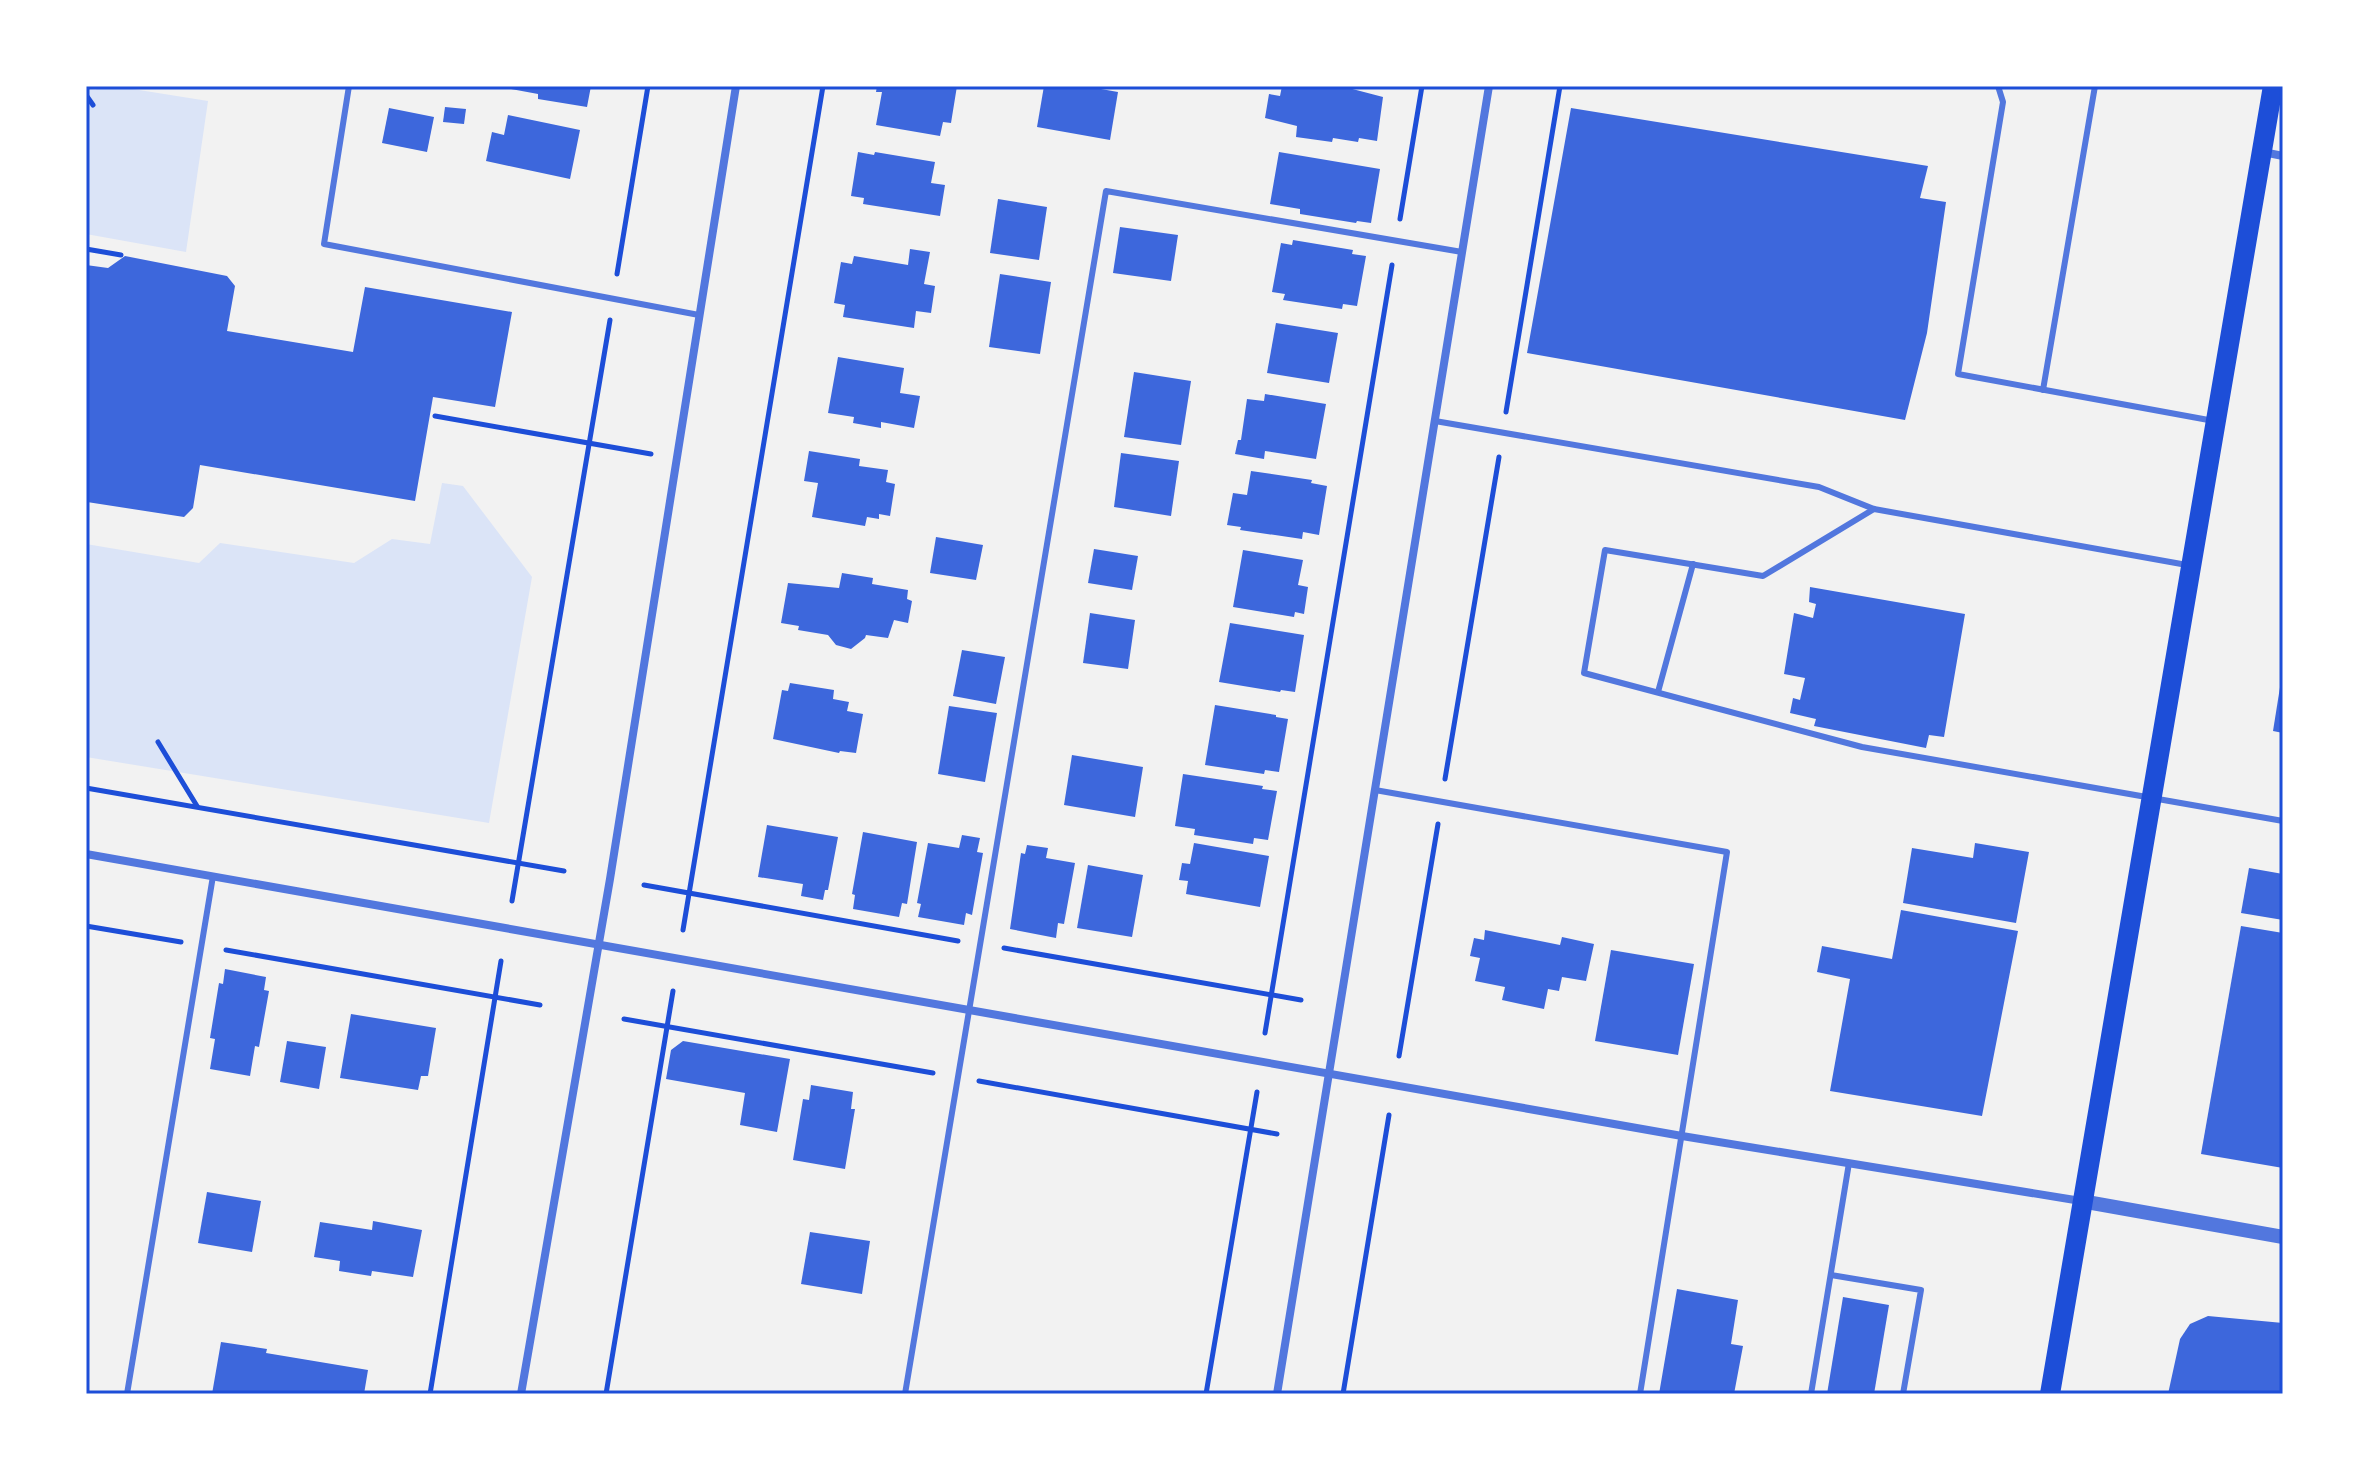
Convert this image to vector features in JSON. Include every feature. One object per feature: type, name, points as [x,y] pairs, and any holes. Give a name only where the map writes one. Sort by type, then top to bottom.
[{"type":"main road","points":[[2050,1394],[2273,86]]},
{"type":"street","points":[[521,1394],[599,945],[736,86]]},
{"type":"street","points":[[1277,1394],[1489,86]]},
{"type":"street","points":[[2262,152],[2283,156]]},
{"type":"street","points":[[86,854],[1682,1136],[2283,1237]]},
{"type":"lane","points":[[349,86],[324,244],[699,315]]},
{"type":"lane","points":[[1998,86],[2003,102],[1958,374],[2216,422]]},
{"type":"lane","points":[[2043,390],[2095,86]]},
{"type":"lane","points":[[905,1394],[1106,191],[1462,252]]},
{"type":"lane","points":[[1435,421],[1819,487],[1874,509],[2191,566]]},
{"type":"lane","points":[[1874,509],[1763,576],[1605,550],[1584,673],[1862,747],[2283,821]]},
{"type":"lane","points":[[1658,692],[1693,564]]},
{"type":"lane","points":[[1375,790],[1727,852],[1640,1394]]},
{"type":"lane","points":[[127,1394],[213,876]]},
{"type":"lane","points":[[1811,1394],[1849,1163]]},
{"type":"lane","points":[[1831,1275],[1921,1290],[1903,1394]]},
{"type":"path","points":[[512,901],[648,86]]},
{"type":"path","points":[[683,930],[823,86]]},
{"type":"path","points":[[1265,1033],[1422,86]]},
{"type":"path","points":[[1399,1056],[1560,86]]},
{"type":"path","points":[[86,95],[93,105]]},
{"type":"path","points":[[86,249],[121,255]]},
{"type":"path","points":[[435,416],[676,459]]},
{"type":"path","points":[[158,742],[197,807]]},
{"type":"path","points":[[86,788],[564,871]]},
{"type":"path","points":[[86,926],[540,1005]]},
{"type":"path","points":[[430,1394],[501,961]]},
{"type":"path","points":[[606,1394],[673,991]]},
{"type":"path","points":[[1206,1394],[1257,1092]]},
{"type":"path","points":[[1343,1394],[1389,1115]]},
{"type":"shaded area","points":[[98,86],[208,101],[186,252],[86,234],[86,99],[88,89],[96,90]]},
{"type":"shaded area","points":[[442,483],[463,486],[532,577],[489,823],[86,757],[86,544],[199,563],[220,543],[354,563],[392,539],[430,544]]},
{"type":"building","points":[[511,86],[591,86],[587,107],[538,99],[538,94],[511,89]]},
{"type":"building","points":[[877,86],[957,86],[951,123],[943,122],[940,136],[876,125],[882,92],[876,92]]},
{"type":"building","points":[[1044,86],[1084,86],[1118,92],[1110,140],[1037,127]]},
{"type":"building","points":[[1282,86],[1341,86],[1383,97],[1377,141],[1333,138],[1332,142],[1296,137],[1297,126],[1265,118],[1269,94],[1280,96]]},
{"type":"building","points":[[445,107],[466,109],[464,124],[443,122]]},
{"type":"building","points":[[389,108],[434,117],[427,152],[382,143]]},
{"type":"building","points":[[1571,108],[1928,166],[1920,198],[1946,202],[1927,333],[1905,420],[1527,353]]},
{"type":"building","points":[[508,115],[580,130],[570,179],[486,161],[492,132],[504,135]]},
{"type":"building","points":[[858,152],[935,162],[931,183],[945,185],[940,216],[863,204],[864,198],[851,196]]},
{"type":"building","points":[[1279,152],[1380,169],[1371,223],[1300,214],[1300,209],[1270,204]]},
{"type":"building","points":[[998,199],[1047,207],[1039,260],[990,253]]},
{"type":"building","points":[[1120,227],[1178,235],[1171,281],[1113,273]]},
{"type":"building","points":[[1293,240],[1353,250],[1352,254],[1366,256],[1357,306],[1343,304],[1342,309],[1283,300],[1285,294],[1272,292],[1281,243],[1292,245]]},
{"type":"building","points":[[910,249],[930,252],[924,284],[935,286],[931,313],[916,311],[914,328],[843,317],[845,305],[834,303],[841,262],[852,264],[854,256],[908,265]]},
{"type":"building","points":[[125,256],[227,276],[235,286],[227,331],[353,352],[365,287],[512,312],[495,407],[433,397],[415,501],[200,465],[193,508],[184,517],[87,502],[86,265],[108,268]]},
{"type":"building","points":[[1000,274],[1051,282],[1040,354],[989,347]]},
{"type":"building","points":[[1276,323],[1338,333],[1329,383],[1267,373]]},
{"type":"building","points":[[838,357],[904,368],[900,393],[920,396],[914,428],[881,422],[881,428],[853,423],[854,417],[828,413]]},
{"type":"building","points":[[1134,372],[1191,381],[1181,445],[1124,437]]},
{"type":"building","points":[[1265,394],[1326,404],[1316,459],[1265,451],[1264,459],[1235,454],[1238,440],[1241,440],[1247,399],[1264,401]]},
{"type":"building","points":[[809,451],[860,459],[859,466],[888,470],[886,482],[895,484],[890,516],[879,514],[879,519],[867,517],[865,526],[812,517],[818,483],[804,481]]},
{"type":"building","points":[[1121,453],[1179,461],[1171,516],[1114,507]]},
{"type":"building","points":[[1251,471],[1312,480],[1311,483],[1327,486],[1319,535],[1303,532],[1302,539],[1240,530],[1241,527],[1227,525],[1233,493],[1247,495]]},
{"type":"building","points":[[936,537],[983,545],[976,580],[930,573]]},
{"type":"building","points":[[1094,549],[1138,556],[1132,590],[1088,583]]},
{"type":"building","points":[[1243,550],[1303,560],[1298,585],[1308,587],[1304,614],[1295,612],[1294,617],[1233,607]]},
{"type":"building","points":[[842,573],[873,578],[872,584],[908,590],[907,599],[912,601],[908,623],[894,620],[888,638],[866,635],[851,649],[836,645],[828,635],[798,630],[799,626],[781,623],[788,583],[839,588]]},
{"type":"building","points":[[1810,587],[1965,614],[1944,737],[1929,735],[1926,748],[1814,726],[1816,719],[1790,713],[1793,698],[1800,700],[1805,678],[1784,674],[1794,613],[1813,618],[1816,604],[1809,602]]},
{"type":"building","points":[[1090,613],[1135,620],[1128,669],[1083,663]]},
{"type":"building","points":[[1230,623],[1304,635],[1295,692],[1219,682]]},
{"type":"building","points":[[962,650],[1005,657],[996,704],[953,696]]},
{"type":"building","points":[[2283,681],[2283,733],[2273,731]]},
{"type":"building","points":[[790,683],[834,690],[833,699],[849,702],[847,711],[863,714],[856,753],[839,753],[773,739],[782,690],[788,691]]},
{"type":"building","points":[[1215,705],[1288,719],[1279,772],[1265,770],[1264,774],[1205,765]]},
{"type":"building","points":[[949,706],[997,713],[985,782],[938,774]]},
{"type":"building","points":[[1072,755],[1143,767],[1135,817],[1064,805]]},
{"type":"building","points":[[1183,774],[1263,786],[1262,789],[1277,791],[1268,840],[1254,838],[1253,844],[1194,835],[1195,829],[1175,826]]},
{"type":"building","points":[[767,825],[838,837],[828,890],[825,890],[823,900],[801,896],[803,884],[758,877]]},
{"type":"building","points":[[863,832],[917,842],[907,904],[902,903],[899,917],[853,909],[855,895],[852,894]]},
{"type":"building","points":[[962,835],[980,838],[977,852],[983,853],[972,915],[966,913],[964,925],[918,917],[921,904],[917,903],[928,843],[959,848]]},
{"type":"building","points":[[1194,843],[1269,856],[1260,907],[1186,894],[1188,881],[1179,880],[1182,863],[1190,864]]},
{"type":"building","points":[[1975,843],[2029,852],[2016,923],[1903,903],[1912,848],[1973,858]]},
{"type":"building","points":[[1027,845],[1048,848],[1046,858],[1075,863],[1064,924],[1058,923],[1056,938],[1010,929],[1021,853],[1025,854]]},
{"type":"building","points":[[1088,865],[1143,875],[1132,937],[1077,928]]},
{"type":"building","points":[[2249,868],[2283,874],[2283,920],[2241,913]]},
{"type":"building","points":[[1901,910],[2018,931],[1982,1116],[1830,1091],[1850,979],[1817,972],[1822,946],[1892,959]]},
{"type":"building","points":[[2241,926],[2283,933],[2283,1168],[2201,1154]]},
{"type":"building","points":[[1485,930],[1560,945],[1562,937],[1594,944],[1586,981],[1562,977],[1559,991],[1548,989],[1544,1009],[1502,1000],[1505,987],[1475,981],[1480,958],[1470,956],[1474,938],[1484,940]]},
{"type":"building","points":[[1611,950],[1694,964],[1678,1055],[1595,1041]]},
{"type":"building","points":[[225,969],[266,977],[264,990],[269,991],[259,1047],[255,1046],[250,1076],[210,1069],[215,1039],[210,1038],[219,983],[223,984]]},
{"type":"building","points":[[351,1014],[436,1028],[428,1076],[421,1076],[418,1090],[340,1078]]},
{"type":"building","points":[[287,1041],[326,1047],[319,1089],[280,1082]]},
{"type":"building","points":[[683,1041],[790,1059],[777,1132],[740,1125],[745,1093],[666,1079],[671,1050]]},
{"type":"building","points":[[811,1085],[853,1092],[851,1109],[855,1109],[845,1169],[793,1160],[803,1099],[809,1100]]},
{"type":"building","points":[[207,1192],[261,1201],[252,1252],[198,1243]]},
{"type":"building","points":[[373,1221],[422,1230],[413,1277],[372,1271],[371,1276],[339,1271],[340,1261],[314,1257],[320,1222],[372,1230]]},
{"type":"building","points":[[810,1232],[870,1241],[862,1294],[801,1284]]},
{"type":"building","points":[[1677,1289],[1738,1300],[1731,1344],[1743,1346],[1734,1394],[1659,1394]]},
{"type":"building","points":[[1843,1297],[1889,1305],[1874,1394],[1827,1394]]},
{"type":"building","points":[[2208,1316],[2283,1323],[2283,1394],[2168,1394],[2180,1339],[2190,1324]]},
{"type":"building","points":[[221,1342],[368,1370],[364,1394],[212,1394]]}]
